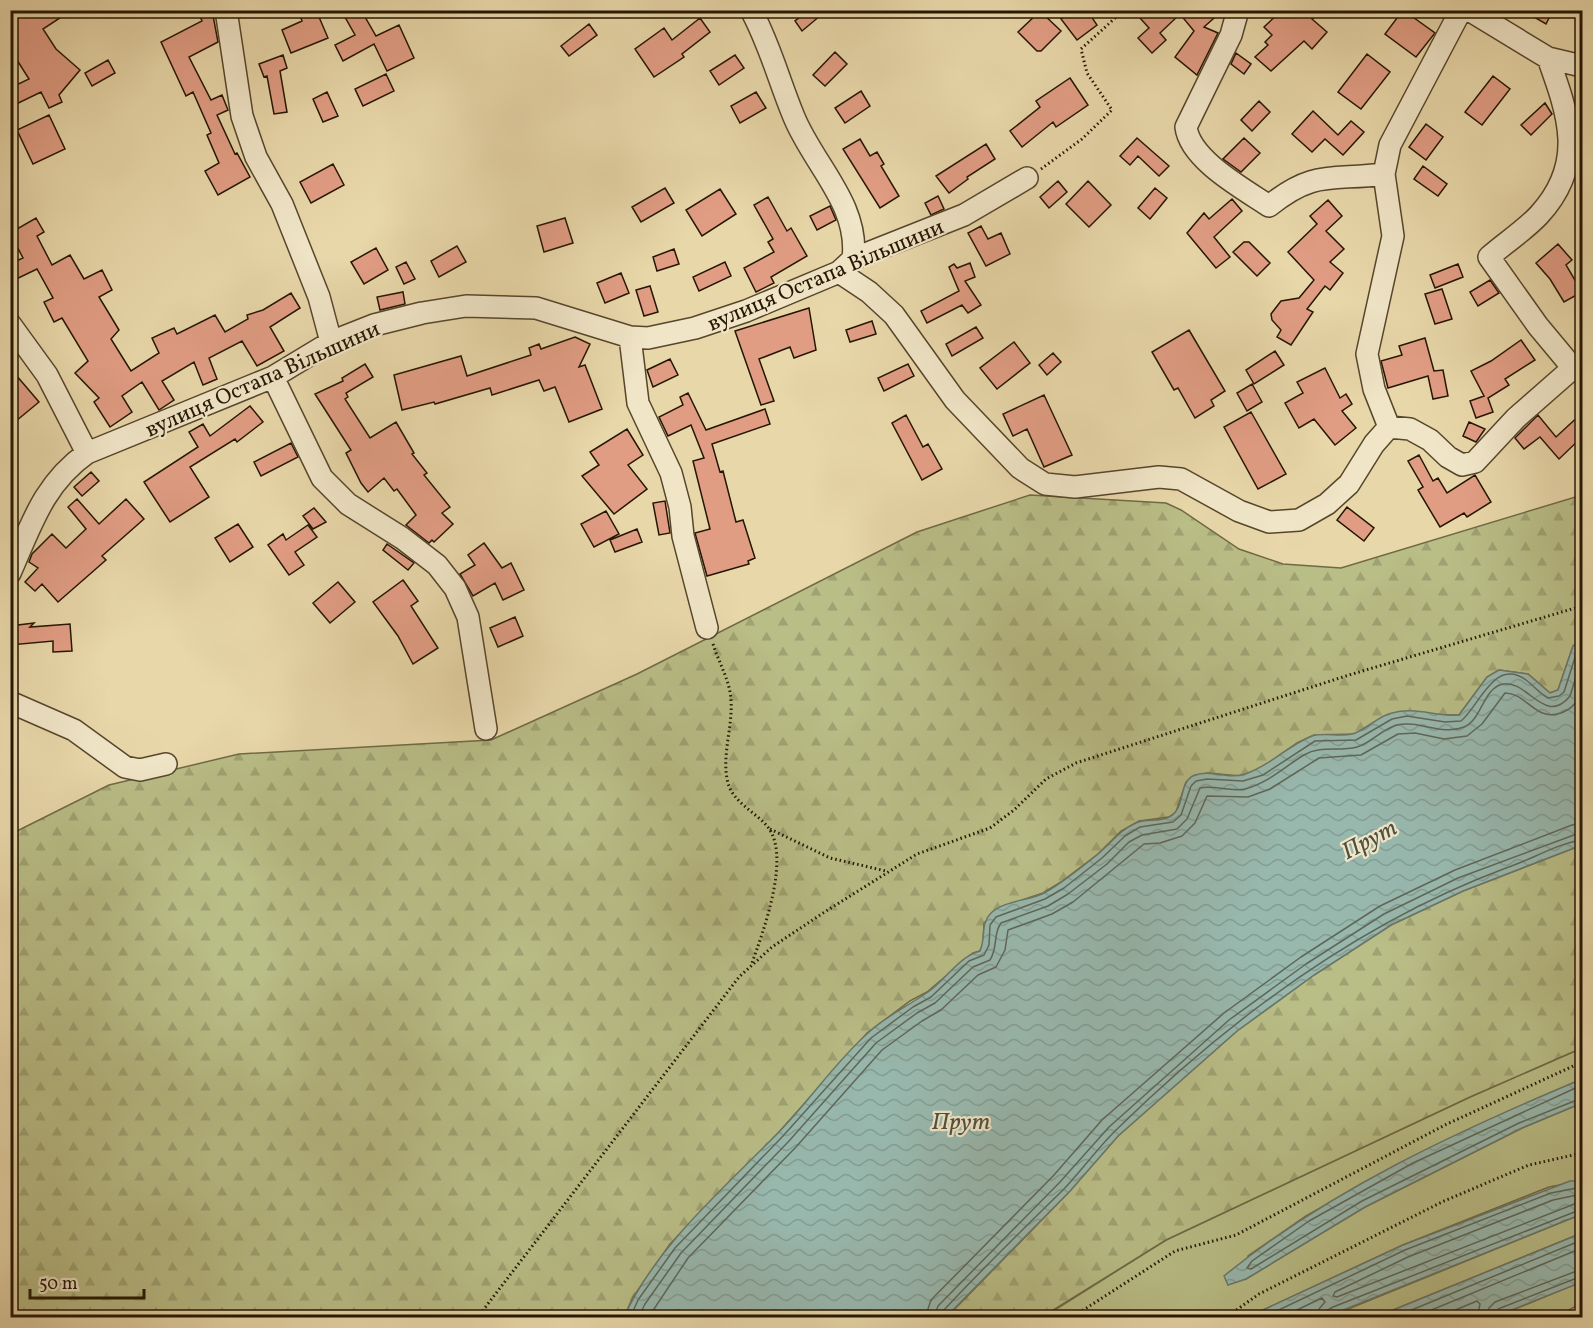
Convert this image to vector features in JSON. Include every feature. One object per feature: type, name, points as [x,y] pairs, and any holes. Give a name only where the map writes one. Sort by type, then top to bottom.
[{"type":"street","points":[[226,10],[242,116],[256,158],[282,204],[319,297],[331,342]]},
{"type":"street","points":[[751,10],[765,36],[795,119],[847,212],[855,242],[846,266],[894,315],[956,400],[1020,468],[1045,484],[1075,487],[1159,477],[1181,479],[1239,511],[1269,522],[1299,520],[1327,504],[1349,484],[1374,444],[1389,427]]},
{"type":"street","points":[[1238,10],[1231,35],[1186,127],[1188,139],[1207,160],[1269,207],[1304,183],[1335,176],[1363,177],[1384,174]]},
{"type":"street","points":[[1389,427],[1374,389],[1367,354],[1393,236],[1384,174],[1390,145],[1461,10]]},
{"type":"street","points":[[1469,10],[1548,58],[1582,66]]},
{"type":"street","points":[[1389,427],[1410,429],[1430,440],[1448,457],[1462,465],[1475,462],[1516,418],[1578,367],[1538,326],[1489,257],[1539,215],[1558,189],[1569,164],[1567,116],[1548,58]]},
{"type":"street","name":"вулиця Остапа Вільшини","points":[[10,573],[28,528],[45,497],[59,476],[87,453],[273,377],[331,342],[374,325],[422,313],[466,306],[536,308],[630,338],[668,336],[746,311],[964,215],[1027,178]]},
{"type":"street","points":[[10,324],[47,375],[87,453]]},
{"type":"street","points":[[630,338],[639,403],[670,473],[680,507],[683,536],[708,628]]},
{"type":"street","points":[[273,377],[322,478],[348,504],[402,538],[437,566],[456,588],[468,616],[486,729]]},
{"type":"street","points":[[10,702],[74,730],[125,767],[140,770],[166,764]]},
{"type":"path","points":[[1027,178],[1082,139],[1112,110],[1087,73],[1081,49],[1124,10]]},
{"type":"path","points":[[477,1317],[739,977],[789,936],[888,872],[917,854],[990,828],[1014,810],[1046,779],[1076,763],[1327,681],[1582,606]]},
{"type":"path","points":[[708,628],[729,686],[731,702],[726,764],[728,784],[737,798],[770,829],[830,858],[888,872]]},
{"type":"path","points":[[751,966],[775,892],[777,856],[770,829]]},
{"type":"path","points":[[1071,1317],[1175,1251],[1236,1235],[1445,1125],[1582,1062]]},
{"type":"path","points":[[1233,1317],[1235,1311],[1259,1294],[1444,1201],[1529,1165],[1582,1153]]},
{"type":"green space","points":[[1030,495],[1166,503],[1181,510],[1239,549],[1283,564],[1341,568],[1582,495],[1582,639],[1573,646],[1558,690],[1550,693],[1528,674],[1499,670],[1487,677],[1459,715],[1433,715],[1374,722],[1355,734],[1314,735],[1297,743],[1260,769],[1241,776],[1207,773],[1186,782],[1176,812],[1169,817],[1139,821],[1121,831],[1098,854],[1061,882],[1043,893],[1001,907],[984,923],[983,944],[980,951],[973,953],[927,992],[910,1001],[867,1033],[779,1132],[670,1244],[633,1297],[624,1317],[11,1318],[11,834],[109,785],[239,754],[491,740],[637,674],[917,532]]},
{"type":"green space","points":[[1582,845],[1582,1048],[1470,1097],[1166,1240],[1042,1317],[946,1318],[1070,1191],[1118,1136],[1237,1031],[1314,975],[1391,925],[1463,891]]},
{"type":"green space","points":[[1582,1048],[1582,1079],[1410,1158],[1306,1216],[1248,1256],[1246,1279],[1365,1207],[1522,1128],[1582,1103],[1582,1181],[1549,1187],[1403,1245],[1248,1317],[1042,1318],[1166,1240],[1470,1097]]},
{"type":"green space","points":[[1582,1214],[1582,1233],[1376,1317],[1326,1318]]},
{"type":"green space","points":[[1582,1281],[1582,1303],[1556,1317],[1494,1318]]},
{"type":"water","name":"Прут","points":[[1582,639],[1582,845],[1463,891],[1391,925],[1314,975],[1237,1031],[1118,1136],[1070,1191],[946,1317],[624,1317],[654,1266],[672,1242],[789,1122],[856,1045],[882,1021],[935,987],[965,958],[980,951],[985,922],[991,913],[1010,903],[1040,895],[1053,888],[1086,864],[1130,826],[1171,816],[1179,806],[1186,783],[1195,775],[1208,773],[1239,776],[1262,766],[1312,736],[1352,734],[1392,713],[1417,711],[1459,715],[1487,677],[1499,670],[1528,674],[1550,693],[1558,690],[1573,646]]},
{"type":"water","points":[[1582,1079],[1582,1103],[1522,1128],[1365,1207],[1246,1279],[1228,1285],[1224,1276],[1264,1245],[1351,1190],[1442,1142]]},
{"type":"water","points":[[1570,1181],[1582,1181],[1582,1214],[1326,1317],[1248,1317],[1403,1245]]},
{"type":"water","points":[[1582,1233],[1582,1282],[1494,1317],[1376,1317]]},
{"type":"building","points":[[10,10],[72,10],[43,29],[56,49],[80,70],[59,95],[62,102],[49,108],[41,92],[10,107],[10,88],[29,79],[10,49]]},
{"type":"building","points":[[197,10],[212,10],[218,42],[189,57],[211,100],[222,95],[228,110],[217,115],[235,154],[237,153],[250,177],[218,195],[205,171],[219,163],[207,135],[211,133],[193,92],[186,96],[161,42],[202,21]]},
{"type":"building","points":[[298,10],[316,10],[328,38],[291,53],[282,30],[302,21]]},
{"type":"building","points":[[341,10],[361,10],[376,36],[399,25],[414,58],[387,71],[374,44],[343,61],[335,45],[355,35]]},
{"type":"building","points":[[809,10],[827,10],[802,31],[795,21]]},
{"type":"building","points":[[1073,10],[1087,10],[1097,25],[1077,40],[1061,19]]},
{"type":"building","points":[[1148,10],[1223,10],[1204,27],[1218,33],[1197,75],[1175,57],[1194,31],[1180,14],[1160,33],[1166,40],[1152,53],[1138,38],[1149,28],[1140,18]]},
{"type":"building","points":[[1282,10],[1322,10],[1312,19],[1327,32],[1312,49],[1304,41],[1271,71],[1255,57],[1268,45],[1265,42],[1272,35],[1264,27]]},
{"type":"building","points":[[1403,10],[1435,33],[1416,57],[1385,34]]},
{"type":"building","points":[[1522,10],[1553,10],[1546,24]]},
{"type":"building","points":[[1040,11],[1061,31],[1041,51],[1037,51],[1018,32]]},
{"type":"building","points":[[700,18],[710,32],[682,54],[684,57],[654,77],[635,49],[664,28],[672,40]]},
{"type":"building","points":[[589,24],[597,35],[569,56],[561,46]]},
{"type":"building","points":[[835,52],[847,64],[825,86],[813,75]]},
{"type":"building","points":[[1236,53],[1251,64],[1244,74],[1231,64]]},
{"type":"building","points":[[1367,54],[1390,72],[1361,109],[1338,92]]},
{"type":"building","points":[[283,55],[287,68],[280,71],[287,112],[274,114],[267,76],[264,77],[259,64]]},
{"type":"building","points":[[735,55],[744,68],[719,85],[710,71]]},
{"type":"building","points":[[108,60],[115,73],[92,86],[85,73]]},
{"type":"building","points":[[386,74],[394,91],[363,106],[355,89]]},
{"type":"building","points":[[1493,76],[1510,89],[1482,125],[1465,112]]},
{"type":"building","points":[[1070,78],[1088,105],[1056,127],[1053,122],[1022,147],[1010,131],[1040,107],[1036,101]]},
{"type":"building","points":[[861,91],[870,106],[845,123],[835,108]]},
{"type":"building","points":[[327,92],[338,116],[323,122],[313,99]]},
{"type":"building","points":[[756,92],[766,108],[740,123],[731,106]]},
{"type":"building","points":[[1259,101],[1270,112],[1252,131],[1241,120]]},
{"type":"building","points":[[1545,103],[1552,114],[1531,135],[1521,125]]},
{"type":"building","points":[[1313,111],[1338,135],[1351,121],[1364,132],[1343,155],[1325,139],[1312,152],[1292,134]]},
{"type":"building","points":[[49,115],[65,149],[33,164],[17,130]]},
{"type":"building","points":[[1426,124],[1443,137],[1426,160],[1409,147]]},
{"type":"building","points":[[1137,138],[1169,166],[1159,176],[1138,156],[1130,165],[1120,156]]},
{"type":"building","points":[[1244,138],[1260,153],[1241,172],[1223,159]]},
{"type":"building","points":[[860,139],[870,156],[877,152],[884,164],[881,166],[899,196],[880,208],[843,149]]},
{"type":"building","points":[[986,144],[995,159],[967,177],[968,179],[949,193],[936,176]]},
{"type":"building","points":[[333,164],[344,185],[311,203],[300,182]]},
{"type":"building","points":[[1423,166],[1447,184],[1438,196],[1414,179]]},
{"type":"building","points":[[1058,181],[1067,192],[1049,208],[1040,197]]},
{"type":"building","points":[[1088,181],[1111,205],[1089,227],[1066,204]]},
{"type":"building","points":[[665,188],[674,203],[641,222],[632,207]]},
{"type":"building","points":[[1155,188],[1167,198],[1150,219],[1138,208]]},
{"type":"building","points":[[720,189],[736,214],[702,236],[686,210]]},
{"type":"building","points":[[938,196],[944,209],[931,215],[925,203]]},
{"type":"building","points":[[768,197],[787,231],[791,228],[807,256],[771,277],[774,283],[756,292],[744,268],[774,252],[768,242],[773,239],[754,205]]},
{"type":"building","points":[[1232,199],[1242,211],[1214,237],[1230,257],[1216,268],[1187,233],[1204,213],[1209,219]]},
{"type":"building","points":[[1328,200],[1342,216],[1326,231],[1344,249],[1330,262],[1343,273],[1330,290],[1325,286],[1307,309],[1313,312],[1291,345],[1277,337],[1281,330],[1272,320],[1271,314],[1281,301],[1299,298],[1314,280],[1288,252],[1317,224],[1310,216]]},
{"type":"building","points":[[830,206],[836,220],[817,230],[810,216]]},
{"type":"building","points":[[36,218],[44,232],[37,236],[52,265],[70,255],[84,279],[102,270],[112,290],[99,297],[119,330],[111,339],[131,371],[159,353],[152,338],[174,328],[177,334],[215,315],[225,332],[248,319],[247,315],[263,310],[291,293],[300,308],[270,327],[284,351],[257,366],[242,341],[209,358],[217,379],[203,385],[194,362],[162,381],[174,400],[159,410],[142,382],[122,396],[132,412],[110,427],[94,402],[99,398],[75,373],[88,361],[62,318],[54,322],[44,302],[53,298],[37,269],[10,282],[10,264],[23,258],[10,233]]},
{"type":"building","points":[[565,218],[573,243],[544,252],[537,226]]},
{"type":"building","points":[[981,226],[988,239],[1001,233],[1010,254],[986,266],[968,233]]},
{"type":"building","points":[[1244,242],[1249,242],[1270,263],[1257,276],[1233,252]]},
{"type":"building","points":[[1558,244],[1572,260],[1566,265],[1582,292],[1564,302],[1550,279],[1536,263]]},
{"type":"building","points":[[457,246],[466,262],[439,277],[431,261]]},
{"type":"building","points":[[376,248],[388,270],[364,284],[351,262]]},
{"type":"building","points":[[674,249],[679,264],[657,271],[653,257]]},
{"type":"building","points":[[406,262],[415,279],[404,284],[396,267]]},
{"type":"building","points":[[725,262],[731,276],[699,291],[693,277]]},
{"type":"building","points":[[970,263],[975,277],[965,281],[981,305],[968,313],[962,305],[927,323],[921,311],[959,291],[949,267],[954,264],[957,268]]},
{"type":"building","points":[[1458,264],[1463,277],[1435,288],[1430,275]]},
{"type":"building","points":[[621,273],[629,293],[605,303],[597,283]]},
{"type":"building","points":[[1490,280],[1499,293],[1478,306],[1470,292]]},
{"type":"building","points":[[650,286],[658,312],[644,316],[636,290]]},
{"type":"building","points":[[1442,289],[1452,319],[1435,324],[1425,294]]},
{"type":"building","points":[[403,292],[405,304],[380,310],[377,297]]},
{"type":"building","points":[[809,308],[816,350],[794,358],[790,347],[759,359],[774,401],[761,405],[735,331]]},
{"type":"building","points":[[872,321],[876,334],[850,342],[846,330]]},
{"type":"building","points":[[976,327],[983,338],[952,356],[946,344]]},
{"type":"building","points":[[1189,330],[1225,391],[1211,400],[1214,406],[1195,418],[1178,388],[1174,390],[1152,352]]},
{"type":"building","points":[[575,337],[590,344],[579,367],[585,365],[602,409],[569,422],[555,387],[544,391],[539,380],[492,395],[490,388],[435,404],[434,402],[402,410],[394,375],[461,356],[467,376],[531,355],[529,348],[539,344],[541,349]]},
{"type":"building","points":[[1425,338],[1434,371],[1443,370],[1448,396],[1433,399],[1428,376],[1388,388],[1381,361],[1402,355],[1399,346]]},
{"type":"building","points":[[1521,340],[1535,360],[1505,379],[1509,385],[1488,398],[1493,412],[1476,418],[1470,401],[1484,396],[1471,371],[1491,361]]},
{"type":"building","points":[[1014,342],[1030,363],[997,389],[980,368]]},
{"type":"building","points":[[1275,351],[1284,365],[1254,384],[1246,370]]},
{"type":"building","points":[[1053,353],[1061,362],[1047,375],[1039,365]]},
{"type":"building","points":[[670,359],[678,375],[653,387],[647,370]]},
{"type":"building","points":[[365,364],[373,377],[346,393],[348,397],[345,399],[370,438],[396,422],[414,453],[412,454],[427,473],[424,475],[450,507],[442,513],[453,524],[434,542],[432,540],[429,543],[406,525],[416,515],[397,489],[394,491],[384,478],[368,492],[346,453],[351,450],[315,394],[343,381],[342,378]]},
{"type":"building","points":[[908,364],[914,376],[884,391],[878,378]]},
{"type":"building","points":[[10,368],[39,402],[16,421],[10,414]]},
{"type":"building","points":[[1325,368],[1340,398],[1346,394],[1352,404],[1342,411],[1356,428],[1335,445],[1314,419],[1299,428],[1285,403],[1303,393],[1297,382]]},
{"type":"building","points":[[1252,384],[1262,402],[1247,411],[1237,393]]},
{"type":"building","points":[[688,393],[706,430],[765,409],[770,424],[712,444],[720,472],[723,471],[736,522],[743,520],[755,558],[748,561],[749,564],[707,576],[695,533],[710,529],[693,461],[704,458],[691,425],[668,436],[659,417],[683,405],[680,397]]},
{"type":"building","points":[[1044,395],[1072,455],[1044,467],[1027,429],[1013,436],[1003,414]]},
{"type":"building","points":[[250,406],[263,422],[237,442],[235,439],[190,467],[209,497],[170,522],[144,482],[198,447],[189,432],[203,424],[210,436]]},
{"type":"building","points":[[1251,412],[1286,474],[1258,489],[1224,427]]},
{"type":"building","points":[[1582,413],[1582,437],[1559,459],[1540,437],[1524,449],[1515,438],[1538,415],[1556,437]]},
{"type":"building","points":[[906,415],[923,447],[928,444],[942,469],[922,480],[892,423]]},
{"type":"building","points":[[1469,422],[1485,429],[1476,442],[1463,436]]},
{"type":"building","points":[[627,429],[643,455],[628,465],[647,489],[614,514],[582,476],[599,465],[590,452]]},
{"type":"building","points":[[291,443],[298,457],[261,476],[254,462]]},
{"type":"building","points":[[1419,455],[1433,481],[1438,478],[1447,493],[1475,475],[1491,502],[1467,517],[1464,513],[1440,527],[1418,490],[1423,487],[1408,461]]},
{"type":"building","points":[[91,472],[99,481],[82,496],[74,487]]},
{"type":"building","points":[[77,499],[99,524],[126,499],[144,519],[102,556],[106,560],[58,602],[42,584],[35,591],[25,582],[38,568],[29,562],[32,554],[52,534],[66,548],[86,529],[68,507]]},
{"type":"building","points":[[665,501],[670,533],[659,535],[653,503]]},
{"type":"building","points":[[1347,507],[1374,528],[1364,541],[1337,520]]},
{"type":"building","points":[[314,508],[326,522],[313,529],[303,516]]},
{"type":"building","points":[[606,511],[619,534],[594,547],[581,524]]},
{"type":"building","points":[[238,524],[253,547],[230,562],[215,538]]},
{"type":"building","points":[[308,525],[317,537],[295,552],[304,565],[289,575],[268,545],[283,534],[286,540]]},
{"type":"building","points":[[637,529],[642,542],[615,552],[610,540]]},
{"type":"building","points":[[484,543],[502,568],[511,563],[524,590],[503,600],[495,583],[473,596],[460,574],[475,565],[468,555]]},
{"type":"building","points":[[387,544],[414,563],[408,570],[383,550]]},
{"type":"building","points":[[403,580],[418,601],[411,606],[438,648],[413,664],[398,636],[373,602]]},
{"type":"building","points":[[338,582],[355,602],[330,623],[313,603]]},
{"type":"building","points":[[515,617],[523,636],[498,647],[490,628]]},
{"type":"building","points":[[34,623],[30,627],[70,624],[72,651],[53,652],[53,641],[10,645],[10,626]]}]
